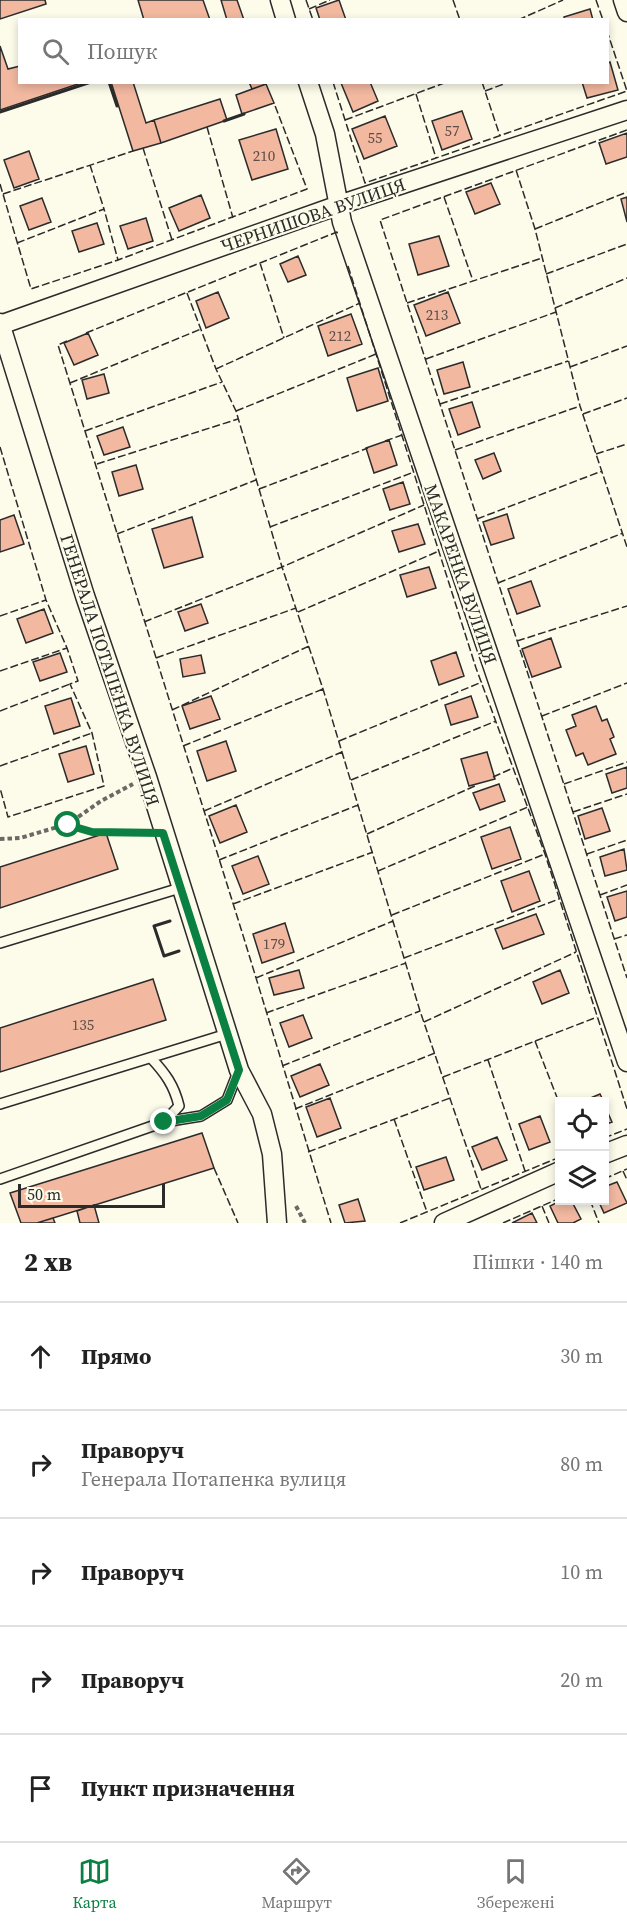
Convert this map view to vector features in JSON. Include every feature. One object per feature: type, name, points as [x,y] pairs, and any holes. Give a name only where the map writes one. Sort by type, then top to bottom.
[{"type":"street","points":[[280,0],[285,18]]},
{"type":"street","points":[[623,0],[627,12]]},
{"type":"street","name":"МАКАРЕНКА ВУЛИЦЯ","points":[[309,84],[325,134],[342,222],[627,1062]]},
{"type":"street","name":"ЧЕРНИШОВА ВУЛИЦЯ","points":[[0,324],[339,205],[627,110]]},
{"type":"street","name":"ГЕНЕРАЛА ПОТАПЕНКА ВУЛИЦЯ","points":[[0,324],[85,596],[147,777],[227,1035],[239,1070],[262,1114],[272,1154],[277,1223]]},
{"type":"street","points":[[609,1152],[627,1145]]},
{"type":"street","points":[[444,1223],[555,1173]]},
{"type":"lane","points":[[0,943],[180,888]]},
{"type":"lane","points":[[0,1104],[227,1035]]},
{"type":"lane","points":[[151,1058],[167,1075],[176,1090],[179,1106],[164,1122]]},
{"type":"lane","points":[[0,1179],[164,1122],[201,1116],[227,1100],[239,1070]]},
{"type":"path","points":[[0,839],[20,838],[68,825],[101,801],[147,777]]},
{"type":"path","points":[[68,825],[92,832],[163,833]]},
{"type":"building","points":[[0,0],[45,0],[46,4],[0,19]]},
{"type":"building","points":[[138,0],[203,0],[209,18],[143,18]]},
{"type":"building","points":[[221,0],[237,0],[243,18],[226,18]]},
{"type":"building","points":[[339,0],[345,18],[319,18],[316,8]]},
{"type":"building","points":[[590,9],[592,18],[564,18]]},
{"type":"building","points":[[0,46],[8,69],[18,66],[18,84],[78,84],[0,110]]},
{"type":"building","points":[[609,62],[618,90],[587,98],[583,84],[609,84]]},
{"type":"building","points":[[112,84],[134,84],[146,123],[154,120],[161,143],[133,151]]},
{"type":"building","points":[[250,84],[266,84],[252,89]]},
{"type":"building","points":[[266,84],[274,103],[242,114],[236,95]]},
{"type":"building","points":[[341,84],[371,84],[378,101],[353,112]]},
{"type":"building","points":[[220,99],[227,120],[161,143],[154,120]]},
{"type":"building","points":[[462,111],[472,139],[442,150],[432,121]]},
{"type":"building","points":[[385,116],[397,146],[364,159],[352,129]]},
{"type":"building","points":[[276,129],[288,169],[252,180],[239,140]]},
{"type":"building","points":[[627,133],[627,157],[606,164],[599,143]]},
{"type":"building","points":[[29,151],[39,179],[14,188],[4,160]]},
{"type":"building","points":[[491,183],[500,204],[475,214],[466,192]]},
{"type":"building","points":[[201,195],[210,218],[179,231],[169,208]]},
{"type":"building","points":[[627,197],[627,222],[621,199]]},
{"type":"building","points":[[42,198],[51,222],[29,230],[20,206]]},
{"type":"building","points":[[146,218],[153,241],[128,249],[120,226]]},
{"type":"building","points":[[97,223],[104,244],[79,252],[72,231]]},
{"type":"building","points":[[439,236],[449,266],[418,275],[409,244]]},
{"type":"building","points":[[298,256],[306,275],[288,282],[280,264]]},
{"type":"building","points":[[218,292],[229,318],[206,328],[196,301]]},
{"type":"building","points":[[448,292],[460,323],[426,336],[414,305]]},
{"type":"building","points":[[351,314],[362,344],[328,356],[318,326]]},
{"type":"building","points":[[88,333],[98,355],[74,365],[64,343]]},
{"type":"building","points":[[463,362],[470,387],[444,394],[437,370]]},
{"type":"building","points":[[378,368],[388,401],[357,411],[347,378]]},
{"type":"building","points":[[104,374],[109,393],[87,399],[82,380]]},
{"type":"building","points":[[472,402],[480,427],[458,435],[449,409]]},
{"type":"building","points":[[123,427],[130,447],[104,455],[97,436]]},
{"type":"building","points":[[389,440],[397,465],[374,473],[366,448]]},
{"type":"building","points":[[494,453],[501,471],[483,479],[475,460]]},
{"type":"building","points":[[136,465],[143,489],[119,496],[112,472]]},
{"type":"building","points":[[403,482],[410,504],[390,510],[383,489]]},
{"type":"building","points":[[507,514],[514,538],[491,545],[483,522]]},
{"type":"building","points":[[14,515],[24,544],[0,552],[0,520]]},
{"type":"building","points":[[192,517],[203,557],[164,568],[152,529]]},
{"type":"building","points":[[418,524],[425,544],[399,552],[392,531]]},
{"type":"building","points":[[429,567],[436,588],[407,597],[400,575]]},
{"type":"building","points":[[531,581],[540,606],[517,614],[508,589]]},
{"type":"building","points":[[201,604],[208,623],[185,631],[178,612]]},
{"type":"building","points":[[44,609],[53,633],[26,643],[17,619]]},
{"type":"building","points":[[551,638],[561,667],[532,677],[522,649]]},
{"type":"building","points":[[456,652],[464,676],[439,685],[431,661]]},
{"type":"building","points":[[60,653],[67,672],[40,681],[33,662]]},
{"type":"building","points":[[201,655],[205,673],[183,677],[180,659]]},
{"type":"building","points":[[211,696],[220,719],[190,729],[182,706]]},
{"type":"building","points":[[471,696],[478,717],[451,725],[445,705]]},
{"type":"building","points":[[71,698],[80,726],[54,734],[45,706]]},
{"type":"building","points":[[596,706],[602,721],[607,719],[614,737],[610,739],[616,754],[588,765],[583,753],[576,756],[566,730],[576,726],[572,715]]},
{"type":"building","points":[[226,741],[236,771],[207,781],[197,751]]},
{"type":"building","points":[[86,746],[94,774],[68,782],[59,754]]},
{"type":"building","points":[[487,752],[495,779],[469,786],[461,759]]},
{"type":"building","points":[[627,767],[627,788],[612,793],[606,774]]},
{"type":"building","points":[[499,784],[505,801],[480,810],[473,793]]},
{"type":"building","points":[[236,805],[247,832],[220,843],[209,816]]},
{"type":"building","points":[[602,808],[610,831],[585,839],[578,816]]},
{"type":"building","points":[[510,827],[521,859],[492,869],[481,837]]},
{"type":"building","points":[[106,833],[118,869],[0,908],[0,867]]},
{"type":"building","points":[[624,849],[627,870],[605,876],[600,857]]},
{"type":"building","points":[[258,856],[269,884],[243,894],[232,866]]},
{"type":"building","points":[[529,871],[540,901],[512,912],[501,881]]},
{"type":"building","points":[[627,891],[627,917],[615,921],[607,897]]},
{"type":"building","points":[[536,914],[544,934],[503,949],[495,929]]},
{"type":"building","points":[[285,923],[294,952],[262,963],[253,934]]},
{"type":"building","points":[[299,970],[304,988],[274,995],[269,978]]},
{"type":"building","points":[[560,970],[569,993],[542,1004],[533,982]]},
{"type":"building","points":[[153,979],[166,1020],[0,1072],[0,1028]]},
{"type":"building","points":[[303,1015],[312,1038],[289,1047],[280,1023]]},
{"type":"building","points":[[320,1064],[329,1085],[300,1097],[291,1076]]},
{"type":"building","points":[[330,1098],[341,1128],[317,1137],[306,1107]]},
{"type":"building","points":[[540,1116],[550,1142],[529,1150],[519,1124]]},
{"type":"building","points":[[202,1133],[214,1168],[37,1223],[21,1223],[10,1193]]},
{"type":"building","points":[[497,1137],[507,1160],[482,1170],[472,1147]]},
{"type":"building","points":[[446,1157],[454,1180],[424,1190],[416,1167]]},
{"type":"building","points":[[617,1182],[627,1203],[604,1213],[600,1205],[609,1205],[609,1185]]},
{"type":"building","points":[[358,1199],[365,1221],[345,1223],[339,1205]]},
{"type":"building","points":[[555,1204],[574,1205],[581,1219],[573,1223],[558,1223],[550,1206]]},
{"type":"building","points":[[94,1205],[99,1223],[80,1223],[77,1211]]},
{"type":"building","points":[[532,1213],[537,1223],[512,1223]]},
{"type":"building","points":[[53,1218],[55,1223],[37,1223]]},
{"type":"fence","points":[[306,0],[312,18]]},
{"type":"fence","points":[[309,9],[330,0]]},
{"type":"fence","points":[[453,0],[459,18]]},
{"type":"fence","points":[[522,18],[563,0]]},
{"type":"fence","points":[[596,0],[602,18]]},
{"type":"fence","points":[[334,84],[365,183],[627,91],[609,37]]},
{"type":"fence","points":[[345,120],[442,84]]},
{"type":"fence","points":[[483,84],[500,136]]},
{"type":"fence","points":[[485,91],[504,84]]},
{"type":"fence","points":[[416,94],[436,158]]},
{"type":"fence","points":[[0,184],[31,289],[118,260],[307,189],[274,103]]},
{"type":"fence","points":[[207,127],[233,218]]},
{"type":"fence","points":[[627,130],[380,220],[627,978]]},
{"type":"fence","points":[[143,148],[172,240]]},
{"type":"fence","points":[[3,194],[133,151]]},
{"type":"fence","points":[[90,165],[104,209]]},
{"type":"fence","points":[[516,170],[535,229],[580,406],[627,547]]},
{"type":"fence","points":[[535,229],[627,192]]},
{"type":"fence","points":[[444,197],[473,281]]},
{"type":"fence","points":[[17,243],[104,209],[118,260]]},
{"type":"fence","points":[[86,333],[337,232],[338,235]]},
{"type":"fence","points":[[546,274],[627,244]]},
{"type":"fence","points":[[407,303],[542,258]]},
{"type":"fence","points":[[260,263],[284,338]]},
{"type":"fence","points":[[348,266],[476,668],[545,854],[627,1109]]},
{"type":"fence","points":[[555,308],[627,278]]},
{"type":"fence","points":[[187,293],[216,369],[236,411],[420,1011],[481,1189]]},
{"type":"fence","points":[[216,369],[360,303]]},
{"type":"fence","points":[[426,359],[556,312]]},
{"type":"fence","points":[[70,383],[201,329]]},
{"type":"fence","points":[[67,341],[58,345],[331,1223]]},
{"type":"fence","points":[[570,367],[627,346]]},
{"type":"fence","points":[[236,411],[376,354]]},
{"type":"fence","points":[[440,404],[568,361]]},
{"type":"fence","points":[[85,431],[222,382]]},
{"type":"fence","points":[[583,414],[627,398]]},
{"type":"fence","points":[[455,450],[580,406]]},
{"type":"fence","points":[[97,464],[238,419]]},
{"type":"fence","points":[[385,441],[402,435]]},
{"type":"fence","points":[[596,454],[627,444]]},
{"type":"fence","points":[[0,447],[46,600],[67,648],[78,681],[70,684],[92,733],[104,786],[8,817],[0,788]]},
{"type":"fence","points":[[259,489],[368,448]]},
{"type":"fence","points":[[477,519],[602,471]]},
{"type":"fence","points":[[270,527],[414,472]]},
{"type":"fence","points":[[117,534],[256,480]]},
{"type":"fence","points":[[144,622],[282,567],[424,505]]},
{"type":"fence","points":[[498,583],[623,533]]},
{"type":"fence","points":[[298,612],[439,551]]},
{"type":"fence","points":[[0,616],[46,600]]},
{"type":"fence","points":[[517,641],[627,606]]},
{"type":"fence","points":[[156,658],[296,608]]},
{"type":"fence","points":[[172,710],[309,646]]},
{"type":"fence","points":[[0,671],[67,648]]},
{"type":"fence","points":[[339,741],[482,682]]},
{"type":"fence","points":[[542,716],[627,683]]},
{"type":"fence","points":[[0,711],[70,684]]},
{"type":"fence","points":[[183,746],[323,689]]},
{"type":"fence","points":[[351,780],[496,721]]},
{"type":"fence","points":[[0,766],[92,733]]},
{"type":"fence","points":[[204,811],[342,752]]},
{"type":"fence","points":[[564,784],[627,762]]},
{"type":"fence","points":[[493,777],[513,768]]},
{"type":"fence","points":[[367,834],[477,785]]},
{"type":"fence","points":[[573,812],[627,794]]},
{"type":"fence","points":[[219,860],[358,805]]},
{"type":"fence","points":[[378,871],[528,807]]},
{"type":"fence","points":[[587,854],[627,840]]},
{"type":"fence","points":[[233,904],[373,852]]},
{"type":"fence","points":[[392,915],[545,854]]},
{"type":"fence","points":[[600,895],[627,885]]},
{"type":"fence","points":[[404,958],[559,899]]},
{"type":"fence","points":[[256,978],[393,921]]},
{"type":"fence","points":[[614,939],[627,935]]},
{"type":"fence","points":[[424,1022],[576,952]]},
{"type":"fence","points":[[266,1013],[406,963]]},
{"type":"fence","points":[[282,1066],[420,1011]]},
{"type":"fence","points":[[443,1077],[597,1017]]},
{"type":"fence","points":[[535,1041],[557,1097]]},
{"type":"fence","points":[[295,1109],[435,1053]]},
{"type":"fence","points":[[488,1060],[525,1171]]},
{"type":"fence","points":[[308,1152],[450,1098]]},
{"type":"fence","points":[[394,1119],[427,1212]]},
{"type":"fence","points":[[609,1136],[627,1129]]},
{"type":"fence","points":[[400,1223],[555,1159]]},
{"type":"fence","points":[[214,1168],[238,1223]]},
{"type":"fence","points":[[609,1177],[627,1169]]},
{"type":"fence","points":[[623,1171],[627,1180]]},
{"type":"fence","points":[[503,1223],[555,1200]]},
{"type":"fence","points":[[592,1205],[599,1223]]},
{"type":"fence","points":[[542,1206],[549,1223]]},
{"type":"wall","points":[[0,112],[85,84]]},
{"type":"wall","points":[[110,84],[117,106]]},
{"type":"wall","points":[[224,121],[244,114]]},
{"type":"wall","points":[[170,921],[154,926],[164,956],[179,951]]},
{"type":"route","points":[[68,825],[92,832],[163,833],[239,1070],[227,1100],[201,1116],[164,1122]]}]
